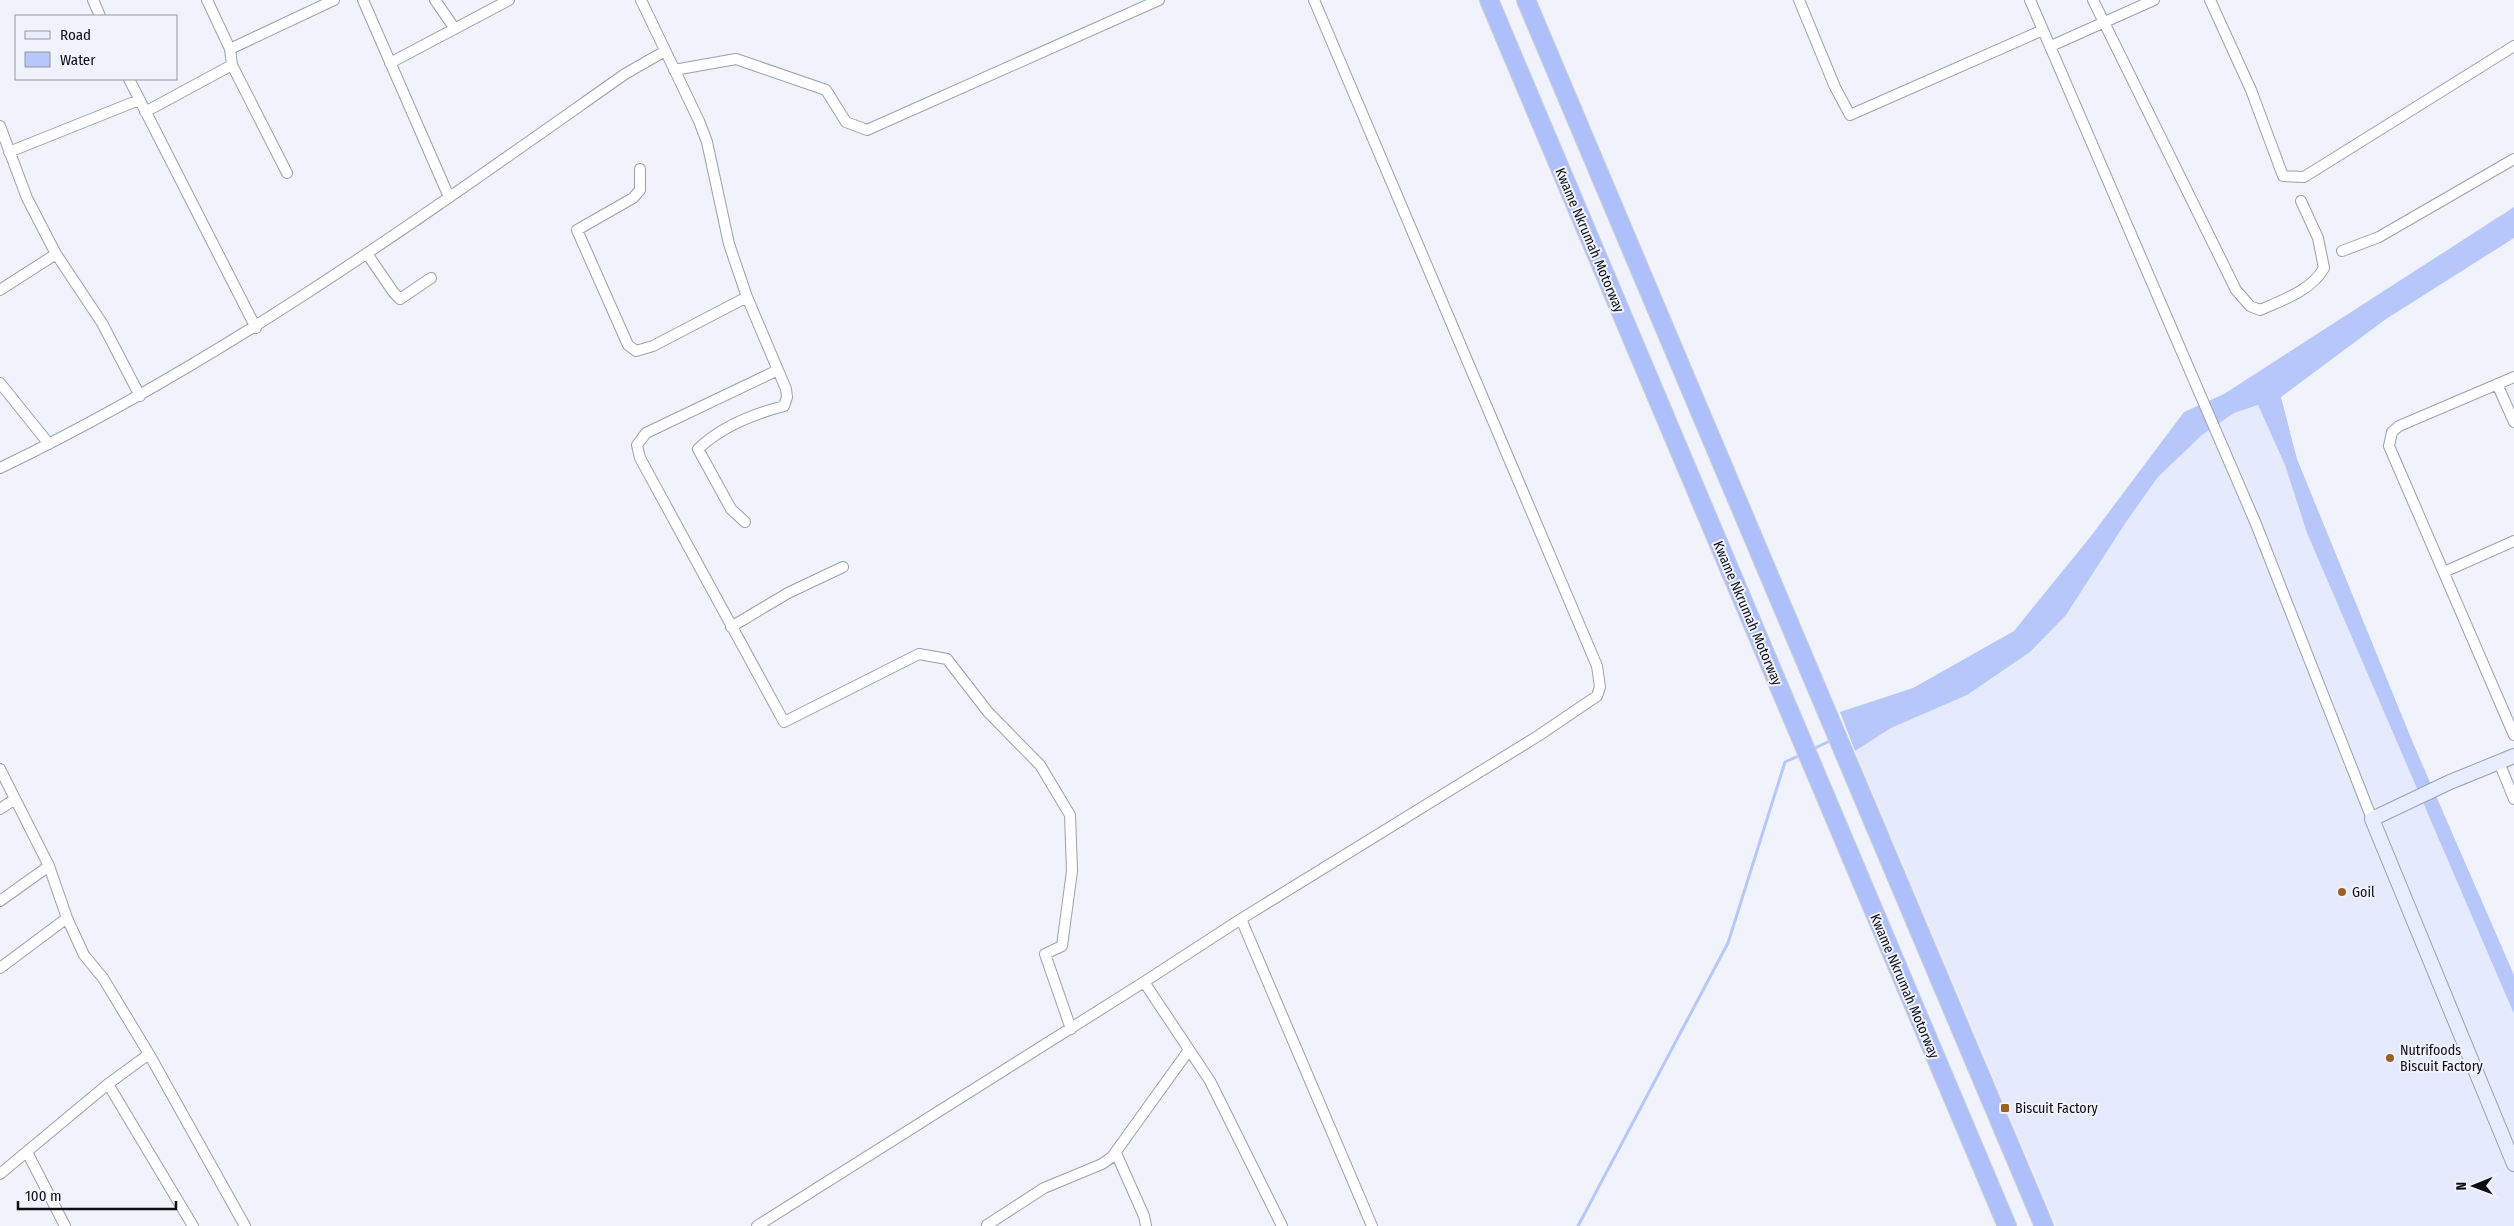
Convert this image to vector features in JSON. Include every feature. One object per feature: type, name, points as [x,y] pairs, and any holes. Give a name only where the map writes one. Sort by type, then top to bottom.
[{"type":"highway","name":"Kwame Nkrumah Motorway","points":[[1489,0],[2006,1226]]},
{"type":"highway","points":[[1526,0],[2044,1226]]},
{"type":"street","points":[[93,0],[100,15]]},
{"type":"street","points":[[207,0],[230,49],[232,65],[287,173]]},
{"type":"street","points":[[230,49],[334,0]]},
{"type":"street","points":[[363,0],[449,197]]},
{"type":"street","points":[[435,0],[455,29]]},
{"type":"street","points":[[641,0],[707,142],[729,244],[748,297],[786,389],[787,397],[784,406],[767,411],[713,435],[698,449],[731,509],[745,522]]},
{"type":"street","points":[[674,70],[736,59],[826,90],[846,122],[867,130],[1160,0]]},
{"type":"street","points":[[758,1226],[1241,919],[1583,707],[1597,696],[1600,687],[1596,666],[1314,0]]},
{"type":"street","points":[[1799,0],[1835,87],[1850,115],[2043,30]]},
{"type":"street","points":[[2030,0],[2224,449],[2372,819],[2514,1164]]},
{"type":"street","points":[[2093,0],[2102,22],[2236,290],[2250,306],[2260,310],[2281,301],[2317,281],[2324,268],[2318,238],[2301,201]]},
{"type":"street","points":[[2051,46],[2154,0]]},
{"type":"street","points":[[2210,0],[2251,90],[2283,176],[2304,177],[2514,46]]},
{"type":"street","points":[[390,63],[505,1]]},
{"type":"street","points":[[0,468],[140,396],[256,328],[368,254],[625,74],[665,51]]},
{"type":"street","points":[[145,112],[232,65]]},
{"type":"street","points":[[129,80],[256,328]]},
{"type":"street","points":[[8,152],[139,100]]},
{"type":"street","points":[[0,126],[2,140],[26,198],[56,254],[102,323],[140,396]]},
{"type":"street","points":[[2342,251],[2379,237],[2514,159]]},
{"type":"street","points":[[640,169],[640,190],[633,198],[576,230],[628,346],[636,351],[653,346],[748,297]]},
{"type":"street","points":[[0,290],[56,254]]},
{"type":"street","points":[[368,254],[394,294],[400,299],[431,278]]},
{"type":"street","points":[[778,370],[646,433],[637,445],[640,458],[731,628],[784,722],[919,654],[947,658],[988,712],[1040,765],[1070,815],[1072,871],[1062,946],[1045,954],[1071,1028]]},
{"type":"street","points":[[2514,377],[2399,426],[2389,438],[2389,446],[2514,735]]},
{"type":"street","points":[[0,383],[49,444]]},
{"type":"street","points":[[2497,384],[2514,422]]},
{"type":"street","points":[[2444,572],[2514,541]]},
{"type":"street","points":[[731,628],[788,593],[844,567]]},
{"type":"street","points":[[2372,819],[2450,782],[2514,756]]},
{"type":"street","points":[[2500,762],[2514,799]]},
{"type":"street","points":[[0,769],[49,866],[67,918],[84,955],[103,978],[149,1054],[244,1226]]},
{"type":"street","points":[[0,809],[16,798]]},
{"type":"street","points":[[0,902],[49,866]]},
{"type":"street","points":[[0,968],[67,918]]},
{"type":"street","points":[[1241,919],[1372,1226]]},
{"type":"street","points":[[1144,982],[1210,1081],[1282,1226]]},
{"type":"street","points":[[987,1226],[1044,1188],[1102,1164],[1116,1152],[1189,1050]]},
{"type":"street","points":[[0,1174],[108,1084],[149,1054]]},
{"type":"street","points":[[108,1084],[193,1226]]},
{"type":"street","points":[[26,1152],[65,1226]]},
{"type":"street","points":[[1116,1152],[1144,1216],[1146,1226]]},
{"type":"shaded area","points":[[2258,405],[2285,465],[2307,533],[2514,1014],[2514,1226],[2056,1226],[1855,751],[1891,728],[1967,695],[2126,522],[2158,477],[2202,435],[2234,413]]},
{"type":"water","points":[[2514,207],[2514,238],[2386,319],[2281,397],[2297,459],[2413,743],[2514,975],[2514,1014],[2307,533],[2285,465],[2258,405],[2234,413],[2202,435],[2158,477],[2126,522],[2066,615],[2030,652],[1967,695],[1891,728],[1855,751],[1840,712],[1913,688],[2014,631],[2091,536],[2184,412],[2224,394]]},
{"type":"waterway","points":[[1813,749],[1832,740]]},
{"type":"waterway","points":[[1578,1226],[1728,943],[1785,762],[1803,754]]},
{"type":"place","name":"Goil","points":[[2342,892]]},
{"type":"place","name":"Nutrifoods Biscuit Factory","points":[[2390,1058]]},
{"type":"place","name":"Biscuit Factory","points":[[2005,1108]]}]
